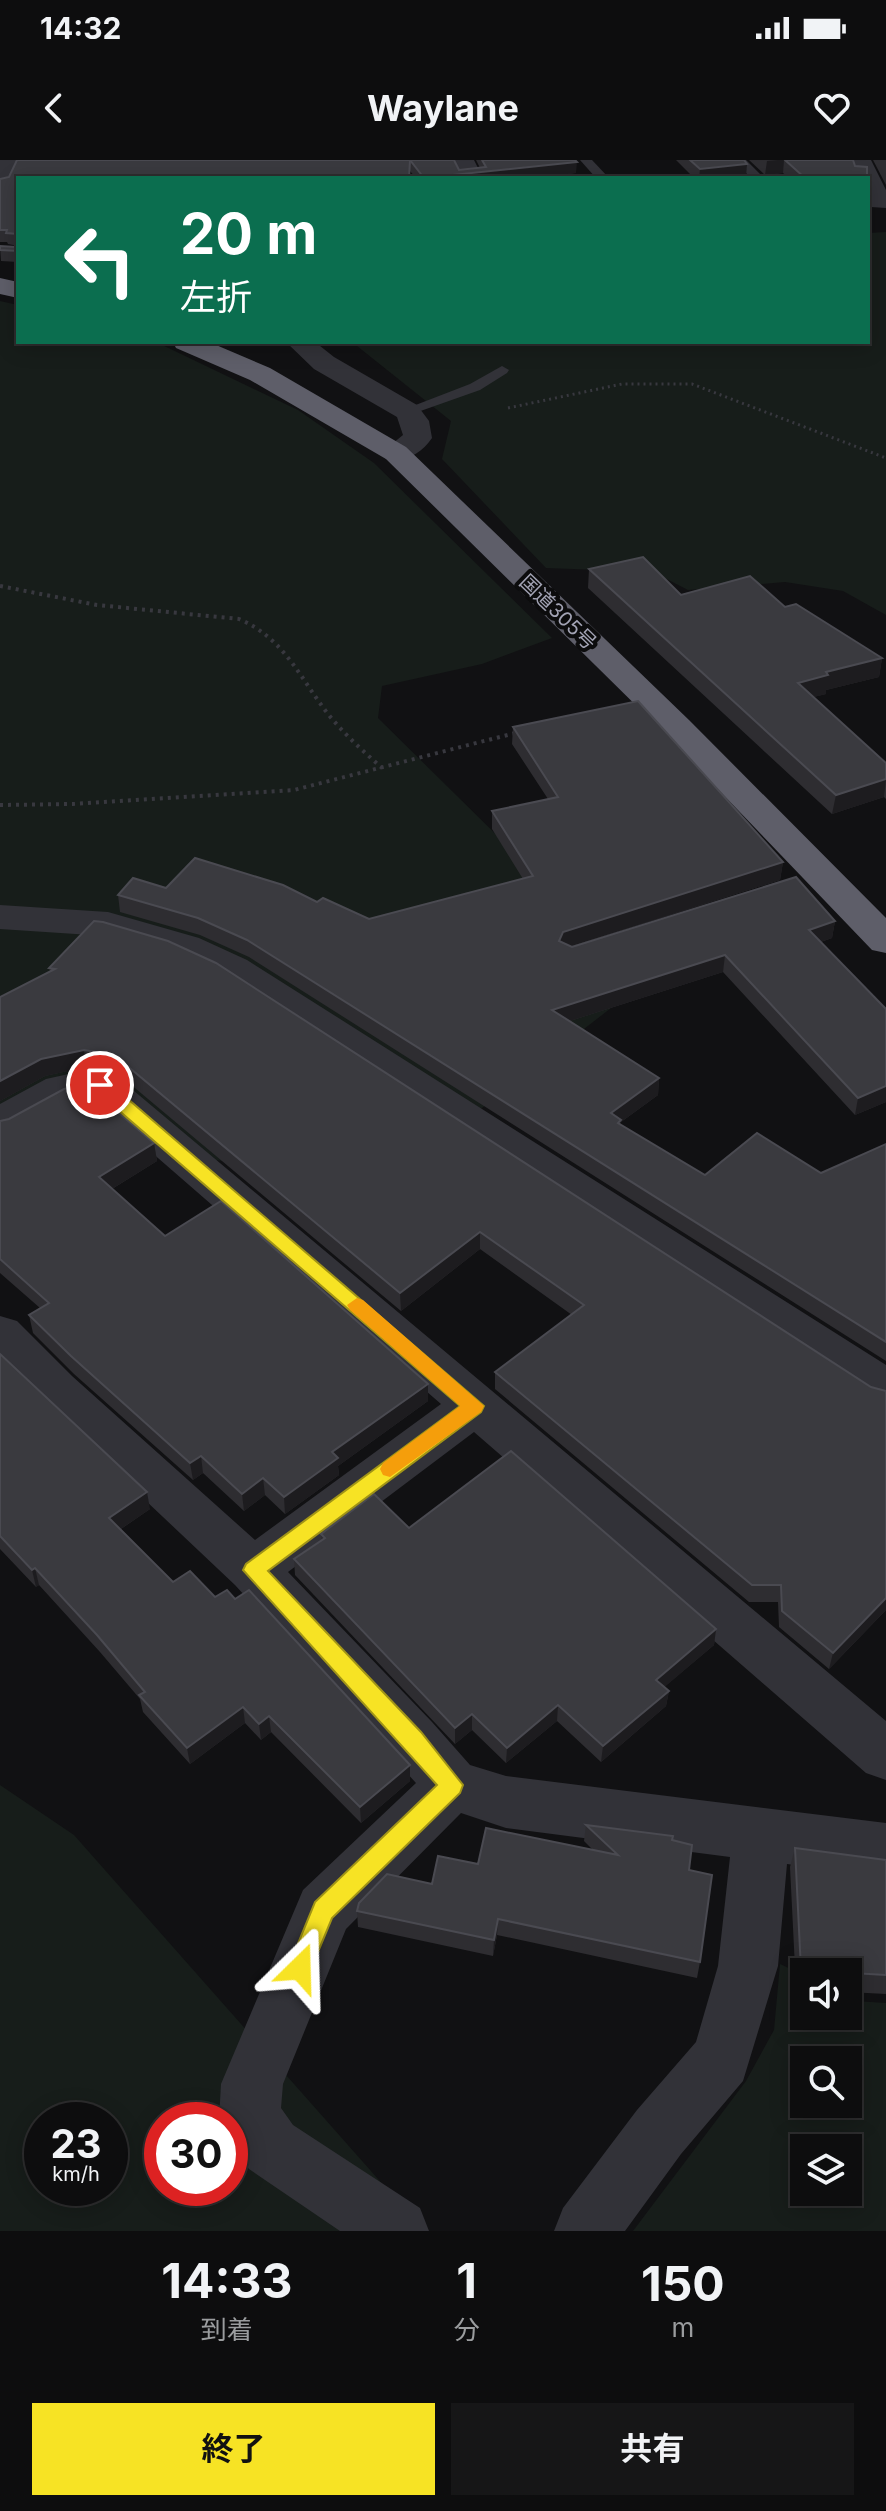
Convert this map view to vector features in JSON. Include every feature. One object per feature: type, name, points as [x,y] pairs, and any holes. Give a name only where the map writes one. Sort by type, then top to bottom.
[{"type":"highway","name":"国道305号","points":[[191,344],[260,374],[396,453],[677,727],[813,878],[886,941]]},
{"type":"street","points":[[0,182],[11,160]]},
{"type":"street","points":[[301,344],[324,363],[407,411],[415,421],[418,438],[396,453]]},
{"type":"street","points":[[0,917],[108,924],[185,947],[233,969],[886,1389]]},
{"type":"street","points":[[0,1123],[71,1085],[86,1082],[100,1085],[886,1755]]},
{"type":"street","points":[[0,1334],[55,1389],[253,1570],[413,1739],[452,1785],[506,1802],[886,1850]]},
{"type":"street","points":[[253,1570],[474,1406]]},
{"type":"street","points":[[397,2231],[271,2147],[249,2117],[252,2084],[324,1910],[452,1785]]},
{"type":"street","points":[[586,2231],[659,2132],[721,2059],[748,1966],[761,1833]]},
{"type":"lane","points":[[586,160],[601,176]]},
{"type":"lane","points":[[739,160],[756,176]]},
{"type":"lane","points":[[407,411],[475,387],[502,370]]},
{"type":"path","points":[[500,410],[611,385],[666,381],[692,384],[886,458]]},
{"type":"path","points":[[0,586],[97,605],[239,619],[261,625],[325,709],[382,769]]},
{"type":"path","points":[[0,805],[73,804],[294,790],[526,730]]},
{"type":"shaded area","points":[[886,232],[886,615],[843,591],[785,582],[688,590],[653,572],[546,568],[442,459],[451,421],[355,344],[870,344],[870,233]]},
{"type":"shaded area","points":[[0,301],[16,305],[16,344],[160,344],[298,410],[374,463],[552,638],[482,664],[382,686],[378,718],[610,947],[624,998],[447,1135],[274,1166],[136,1152],[0,1117]]},
{"type":"shaded area","points":[[0,1785],[74,1835],[424,2231],[0,2231]]},
{"type":"shaded area","points":[[780,1964],[790,1969],[790,2030],[862,2030],[862,2001],[886,2003],[886,2231],[633,2231],[746,2081],[774,2030]]},
{"type":"building","points":[[17,160],[410,160],[409,176],[16,176],[16,234],[0,230],[0,179],[9,177]]},
{"type":"building","points":[[410,160],[454,160],[459,170],[486,167],[482,160],[577,162],[443,176],[422,176]]},
{"type":"building","points":[[690,160],[744,160],[747,164],[700,169]]},
{"type":"building","points":[[785,160],[853,160],[855,166],[867,167],[867,176],[803,176]]},
{"type":"building","points":[[0,246],[16,247],[16,251],[0,250]]},
{"type":"building","points":[[643,557],[681,595],[750,576],[785,607],[796,604],[882,658],[826,672],[828,675],[798,683],[886,763],[886,779],[836,795],[589,569]]},
{"type":"building","points":[[638,701],[783,862],[563,932],[559,941],[572,947],[796,877],[835,921],[809,930],[886,1009],[886,1086],[858,1098],[725,955],[552,1010],[659,1078],[611,1113],[621,1120],[618,1123],[705,1175],[757,1133],[821,1173],[886,1144],[886,1342],[247,940],[198,918],[118,895],[133,878],[166,888],[195,858],[283,885],[317,902],[323,898],[369,919],[533,876],[492,811],[558,797],[513,727]]},
{"type":"building","points":[[94,921],[168,941],[216,963],[871,1387],[886,1391],[886,1598],[833,1653],[782,1611],[781,1585],[752,1585],[495,1372],[584,1305],[480,1232],[400,1293],[114,1055],[84,1050],[41,1059],[0,1081],[0,997],[55,969],[49,968]]},
{"type":"building","points":[[85,1084],[154,1143],[99,1177],[165,1236],[221,1201],[428,1384],[332,1452],[338,1458],[284,1497],[263,1478],[242,1494],[201,1456],[190,1463],[29,1315],[49,1303],[0,1259],[0,1121],[64,1089]]},
{"type":"building","points":[[0,1354],[147,1492],[109,1518],[173,1582],[190,1571],[215,1597],[227,1590],[235,1599],[249,1590],[410,1765],[360,1807],[269,1716],[259,1724],[243,1707],[187,1748],[139,1695],[145,1692],[97,1635],[35,1568],[32,1570],[0,1536]]},
{"type":"building","points":[[511,1451],[716,1629],[656,1680],[669,1691],[603,1746],[558,1705],[507,1748],[472,1714],[455,1728],[294,1559],[325,1538],[321,1534],[374,1494],[409,1528]]},
{"type":"building","points":[[586,1825],[673,1836],[672,1840],[692,1845],[689,1870],[712,1875],[700,1962],[498,1919],[494,1940],[357,1911],[359,1903],[387,1874],[432,1884],[438,1856],[478,1864],[486,1828],[618,1855]]},
{"type":"building","points":[[795,1848],[886,1860],[886,1975],[862,1974],[862,1958],[800,1958]]},
{"type":"slow traffic","points":[[357,1305],[474,1406],[390,1469]]},
{"type":"route","points":[[100,1085],[474,1406],[253,1570],[413,1739],[452,1785],[324,1910],[300,1968]]}]
